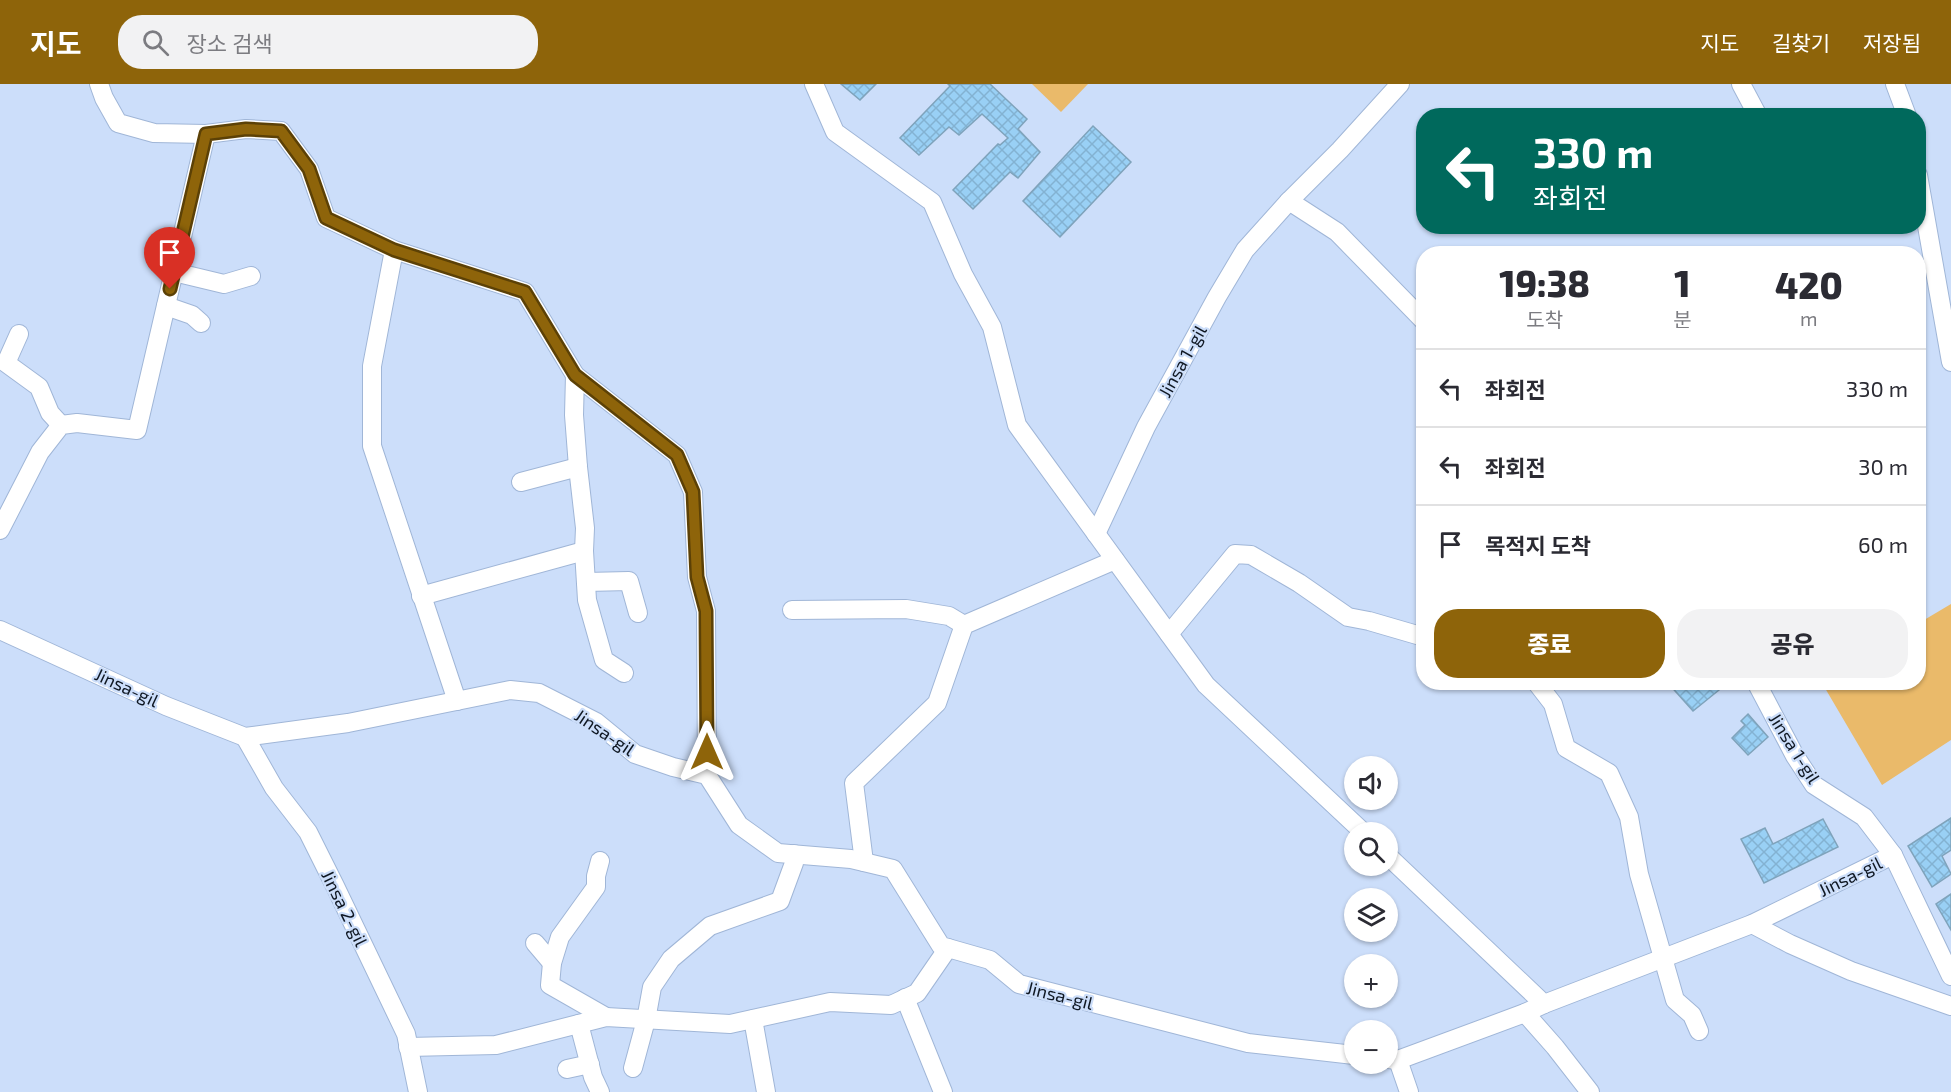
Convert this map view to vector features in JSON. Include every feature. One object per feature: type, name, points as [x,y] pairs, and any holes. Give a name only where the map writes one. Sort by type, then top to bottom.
[{"type":"street","points":[[99,84],[118,123],[154,133],[206,134],[246,129],[281,131],[309,169],[326,218],[394,250],[525,292],[575,375],[677,455],[693,492],[697,577],[706,611],[707,775],[738,825],[778,853],[851,859],[892,869],[941,946],[948,948],[917,993],[891,1005],[830,1002],[730,1024],[606,1017],[496,1045],[408,1047]]},
{"type":"street","points":[[814,84],[835,132],[932,202],[963,274],[992,327],[1017,425],[1096,534],[1206,685],[1351,822]]},
{"type":"street","name":"Jinsa 1-gil","points":[[1096,534],[1146,427],[1245,250],[1400,84]]},
{"type":"street","points":[[1742,84],[1754,108]]},
{"type":"street","points":[[1895,84],[1904,108]]},
{"type":"street","points":[[0,530],[40,452],[61,425],[77,423],[137,430],[206,134]]},
{"type":"street","points":[[1289,201],[1337,232],[1416,313]]},
{"type":"street","points":[[1926,220],[1951,362]]},
{"type":"street","points":[[394,250],[372,366],[372,446],[457,700]]},
{"type":"street","points":[[174,272],[224,284],[251,276]]},
{"type":"street","points":[[166,306],[192,315],[201,323]]},
{"type":"street","points":[[19,334],[6,363],[39,387],[50,413],[61,425]]},
{"type":"street","points":[[575,375],[574,415],[585,528],[587,600],[604,660],[624,673]]},
{"type":"street","points":[[521,482],[578,467]]},
{"type":"street","points":[[421,596],[584,551]]},
{"type":"street","points":[[1169,634],[1235,554],[1251,555],[1299,583],[1348,617],[1416,635]]},
{"type":"street","points":[[864,862],[854,783],[937,703],[964,625],[1115,560]]},
{"type":"street","points":[[586,582],[629,581],[638,613]]},
{"type":"street","points":[[792,610],[906,609],[949,615],[964,625]]},
{"type":"street","name":"Jinsa-gil","points":[[0,630],[166,706],[245,737],[348,723],[510,690],[539,693],[596,722],[635,754],[707,775]]},
{"type":"street","points":[[1542,690],[1553,704],[1566,748],[1609,773],[1629,817],[1639,874],[1675,1000],[1692,1014],[1699,1031]]},
{"type":"street","name":"Jinsa 1-gil","points":[[1760,690],[1795,756],[1815,785],[1864,817],[1893,855]]},
{"type":"street","name":"Jinsa 2-gil","points":[[245,737],[274,788],[308,832],[406,1034],[418,1092]]},
{"type":"street","points":[[633,1068],[652,987],[671,958],[710,926],[780,901],[794,863],[794,854]]},
{"type":"street","name":"Jinsa-gil","points":[[1398,1057],[1525,1013],[1752,924],[1893,855],[1951,976]]},
{"type":"street","points":[[600,861],[596,876],[597,887],[560,937],[552,963],[550,985],[606,1017]]},
{"type":"street","points":[[1398,865],[1544,1004]]},
{"type":"street","points":[[1752,924],[1851,971],[1951,1006]]},
{"type":"street","points":[[535,942],[552,963]]},
{"type":"street","name":"Jinsa-gil","points":[[948,948],[990,960],[1018,984],[1248,1043],[1344,1054]]},
{"type":"street","points":[[905,998],[943,1092]]},
{"type":"street","points":[[1525,1013],[1556,1047],[1590,1092]]},
{"type":"street","points":[[753,1019],[766,1092]]},
{"type":"street","points":[[579,1024],[600,1092]]},
{"type":"street","points":[[567,1069],[590,1065]]},
{"type":"street","name":"Jinsa-gil","points":[[1398,1069],[1409,1092]]},
{"type":"shaded area","points":[[1032,84],[1088,84],[1061,112]]},
{"type":"shaded area","points":[[1951,604],[1951,740],[1882,785],[1826,690],[1926,690],[1926,619]]},
{"type":"building","points":[[841,84],[876,84],[860,100]]},
{"type":"building","points":[[948,84],[990,84],[1027,119],[1018,129],[1040,152],[1018,178],[1010,172],[973,209],[953,190],[998,144],[1000,145],[1008,138],[982,114],[959,135],[949,127],[919,155],[900,138],[950,86]]},
{"type":"building","points":[[1093,126],[1131,162],[1060,237],[1023,201]]},
{"type":"building","points":[[1674,690],[1719,690],[1693,711]]},
{"type":"building","points":[[1748,714],[1768,737],[1748,755],[1732,738],[1745,725],[1741,721]]},
{"type":"building","points":[[1951,818],[1951,850],[1942,856],[1951,874],[1932,887],[1908,846]]},
{"type":"building","points":[[1823,819],[1838,847],[1764,883],[1741,839],[1765,828],[1773,844]]},
{"type":"building","points":[[1951,894],[1951,930],[1936,904]]},
{"type":"route","points":[[170,289],[206,134],[246,129],[281,131],[309,169],[326,218],[394,250],[525,292],[575,375],[677,455],[693,492],[697,577],[706,611],[707,752]]}]
